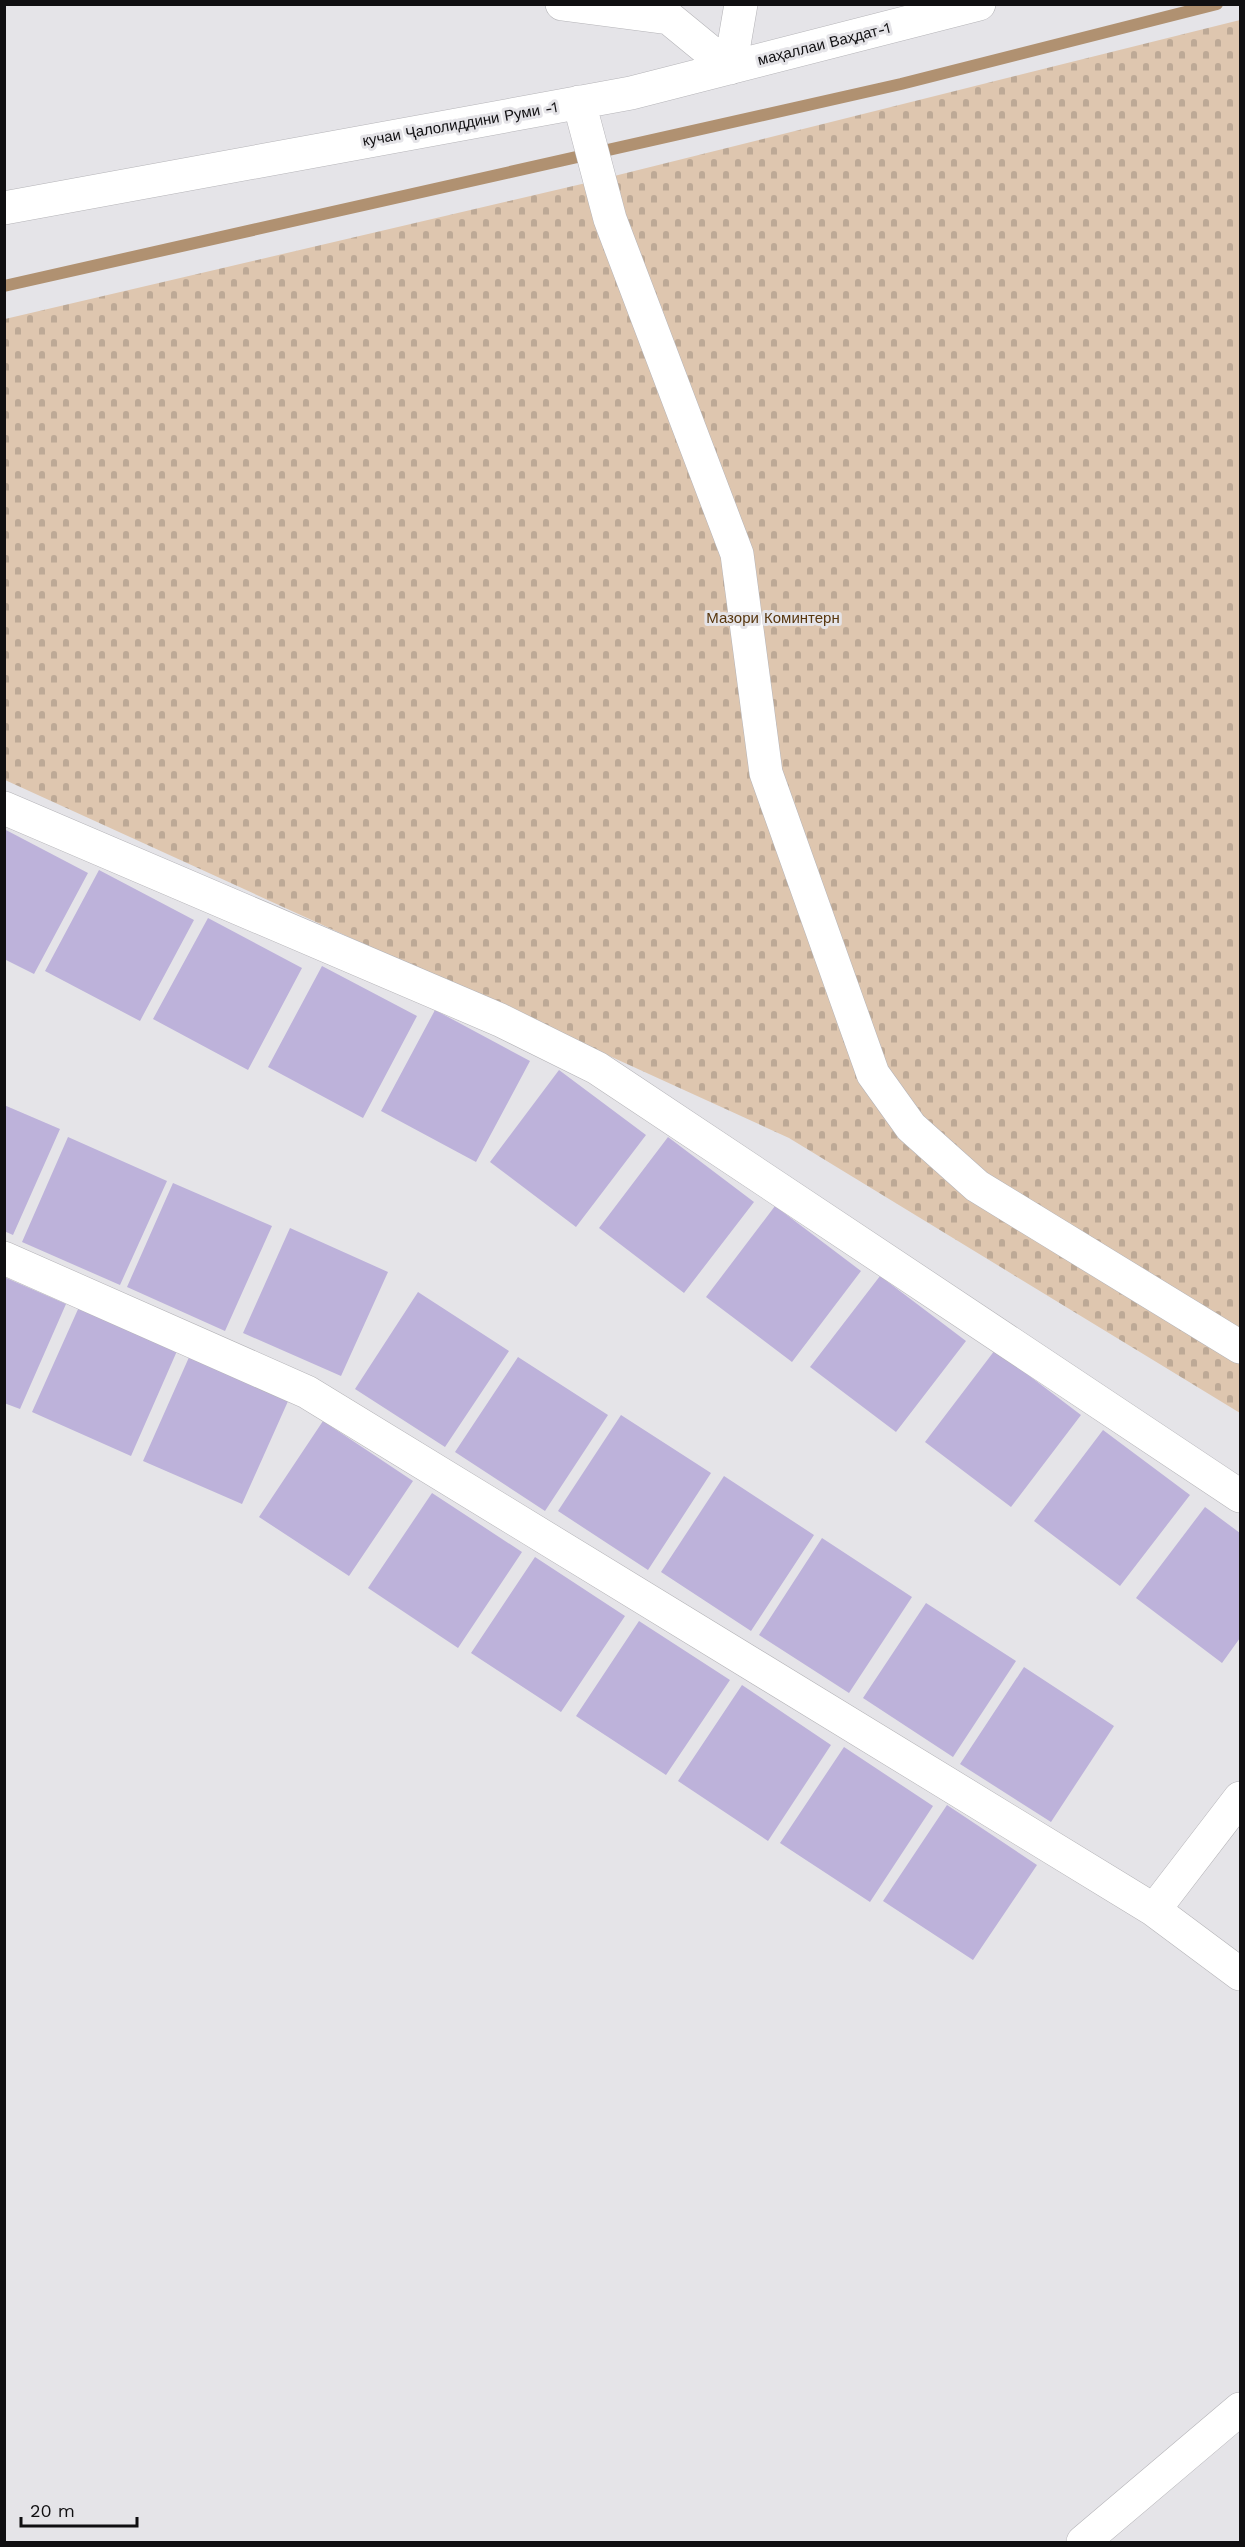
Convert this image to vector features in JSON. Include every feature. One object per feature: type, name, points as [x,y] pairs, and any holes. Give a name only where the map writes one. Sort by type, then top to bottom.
[{"type":"street","points":[[562,4],[669,18],[730,68],[741,4]]},
{"type":"street","name":"маҳаллаи Ваҳдат-1","points":[[730,68],[979,4]]},
{"type":"street","name":"кучаи Ҷалолиддини Руми -1","points":[[4,208],[631,93],[730,68]]},
{"type":"street","points":[[579,102],[603,197],[737,555],[766,773],[873,1074],[911,1127],[977,1186],[1240,1347]]},
{"type":"street","points":[[4,808],[500,1020],[597,1068],[1240,1496]]},
{"type":"street","points":[[4,1258],[307,1392],[1154,1910],[1240,1974]]},
{"type":"street","points":[[1154,1910],[1240,1798]]},
{"type":"street","points":[[1083,2542],[1240,2409]]},
{"type":"green space","name":"Мазори Коминтерн","points":[[1240,20],[1240,1413],[789,1138],[5,780],[5,319],[586,183]]},
{"type":"building","points":[[4,829],[88,873],[34,974],[4,959]]},
{"type":"building","points":[[99,870],[194,920],[140,1021],[45,971]]},
{"type":"building","points":[[208,918],[302,968],[248,1070],[153,1019]]},
{"type":"building","points":[[322,966],[417,1016],[363,1118],[268,1067]]},
{"type":"building","points":[[435,1010],[530,1061],[476,1162],[381,1111]]},
{"type":"building","points":[[559,1070],[646,1135],[576,1227],[490,1162]]},
{"type":"building","points":[[4,1105],[60,1129],[13,1235],[4,1231]]},
{"type":"building","points":[[68,1137],[167,1181],[120,1285],[22,1242]]},
{"type":"building","points":[[668,1137],[754,1202],[684,1293],[599,1228]]},
{"type":"building","points":[[173,1183],[272,1226],[225,1331],[127,1287]]},
{"type":"building","points":[[775,1206],[861,1271],[792,1362],[706,1297]]},
{"type":"building","points":[[290,1228],[388,1272],[341,1376],[243,1333]]},
{"type":"building","points":[[880,1276],[966,1341],[896,1432],[810,1367]]},
{"type":"building","points":[[4,1277],[66,1304],[20,1409],[4,1403]]},
{"type":"building","points":[[418,1292],[509,1351],[445,1447],[355,1389]]},
{"type":"building","points":[[79,1307],[177,1351],[131,1456],[32,1412]]},
{"type":"building","points":[[995,1350],[1081,1415],[1011,1507],[925,1442]]},
{"type":"building","points":[[190,1355],[289,1399],[242,1504],[143,1461]]},
{"type":"building","points":[[518,1357],[608,1415],[545,1511],[455,1452]]},
{"type":"building","points":[[621,1415],[711,1473],[648,1570],[558,1511]]},
{"type":"building","points":[[323,1421],[413,1481],[349,1576],[259,1517]]},
{"type":"building","points":[[1103,1430],[1190,1495],[1120,1586],[1034,1521]]},
{"type":"building","points":[[724,1476],[814,1535],[751,1631],[661,1572]]},
{"type":"building","points":[[432,1493],[522,1552],[458,1648],[368,1588]]},
{"type":"building","points":[[1205,1507],[1240,1533],[1240,1638],[1222,1663],[1136,1598]]},
{"type":"building","points":[[822,1538],[912,1597],[849,1693],[759,1635]]},
{"type":"building","points":[[535,1557],[625,1616],[561,1712],[471,1653]]},
{"type":"building","points":[[926,1603],[1016,1661],[953,1757],[863,1698]]},
{"type":"building","points":[[639,1621],[730,1680],[666,1775],[576,1716]]},
{"type":"building","points":[[1024,1667],[1114,1726],[1051,1822],[960,1764]]},
{"type":"building","points":[[742,1685],[831,1745],[768,1841],[678,1781]]},
{"type":"building","points":[[844,1747],[933,1806],[870,1902],[780,1843]]},
{"type":"building","points":[[947,1805],[1037,1865],[973,1960],[883,1901]]},
{"type":"waterway","points":[[4,286],[901,84],[1217,4]]}]
